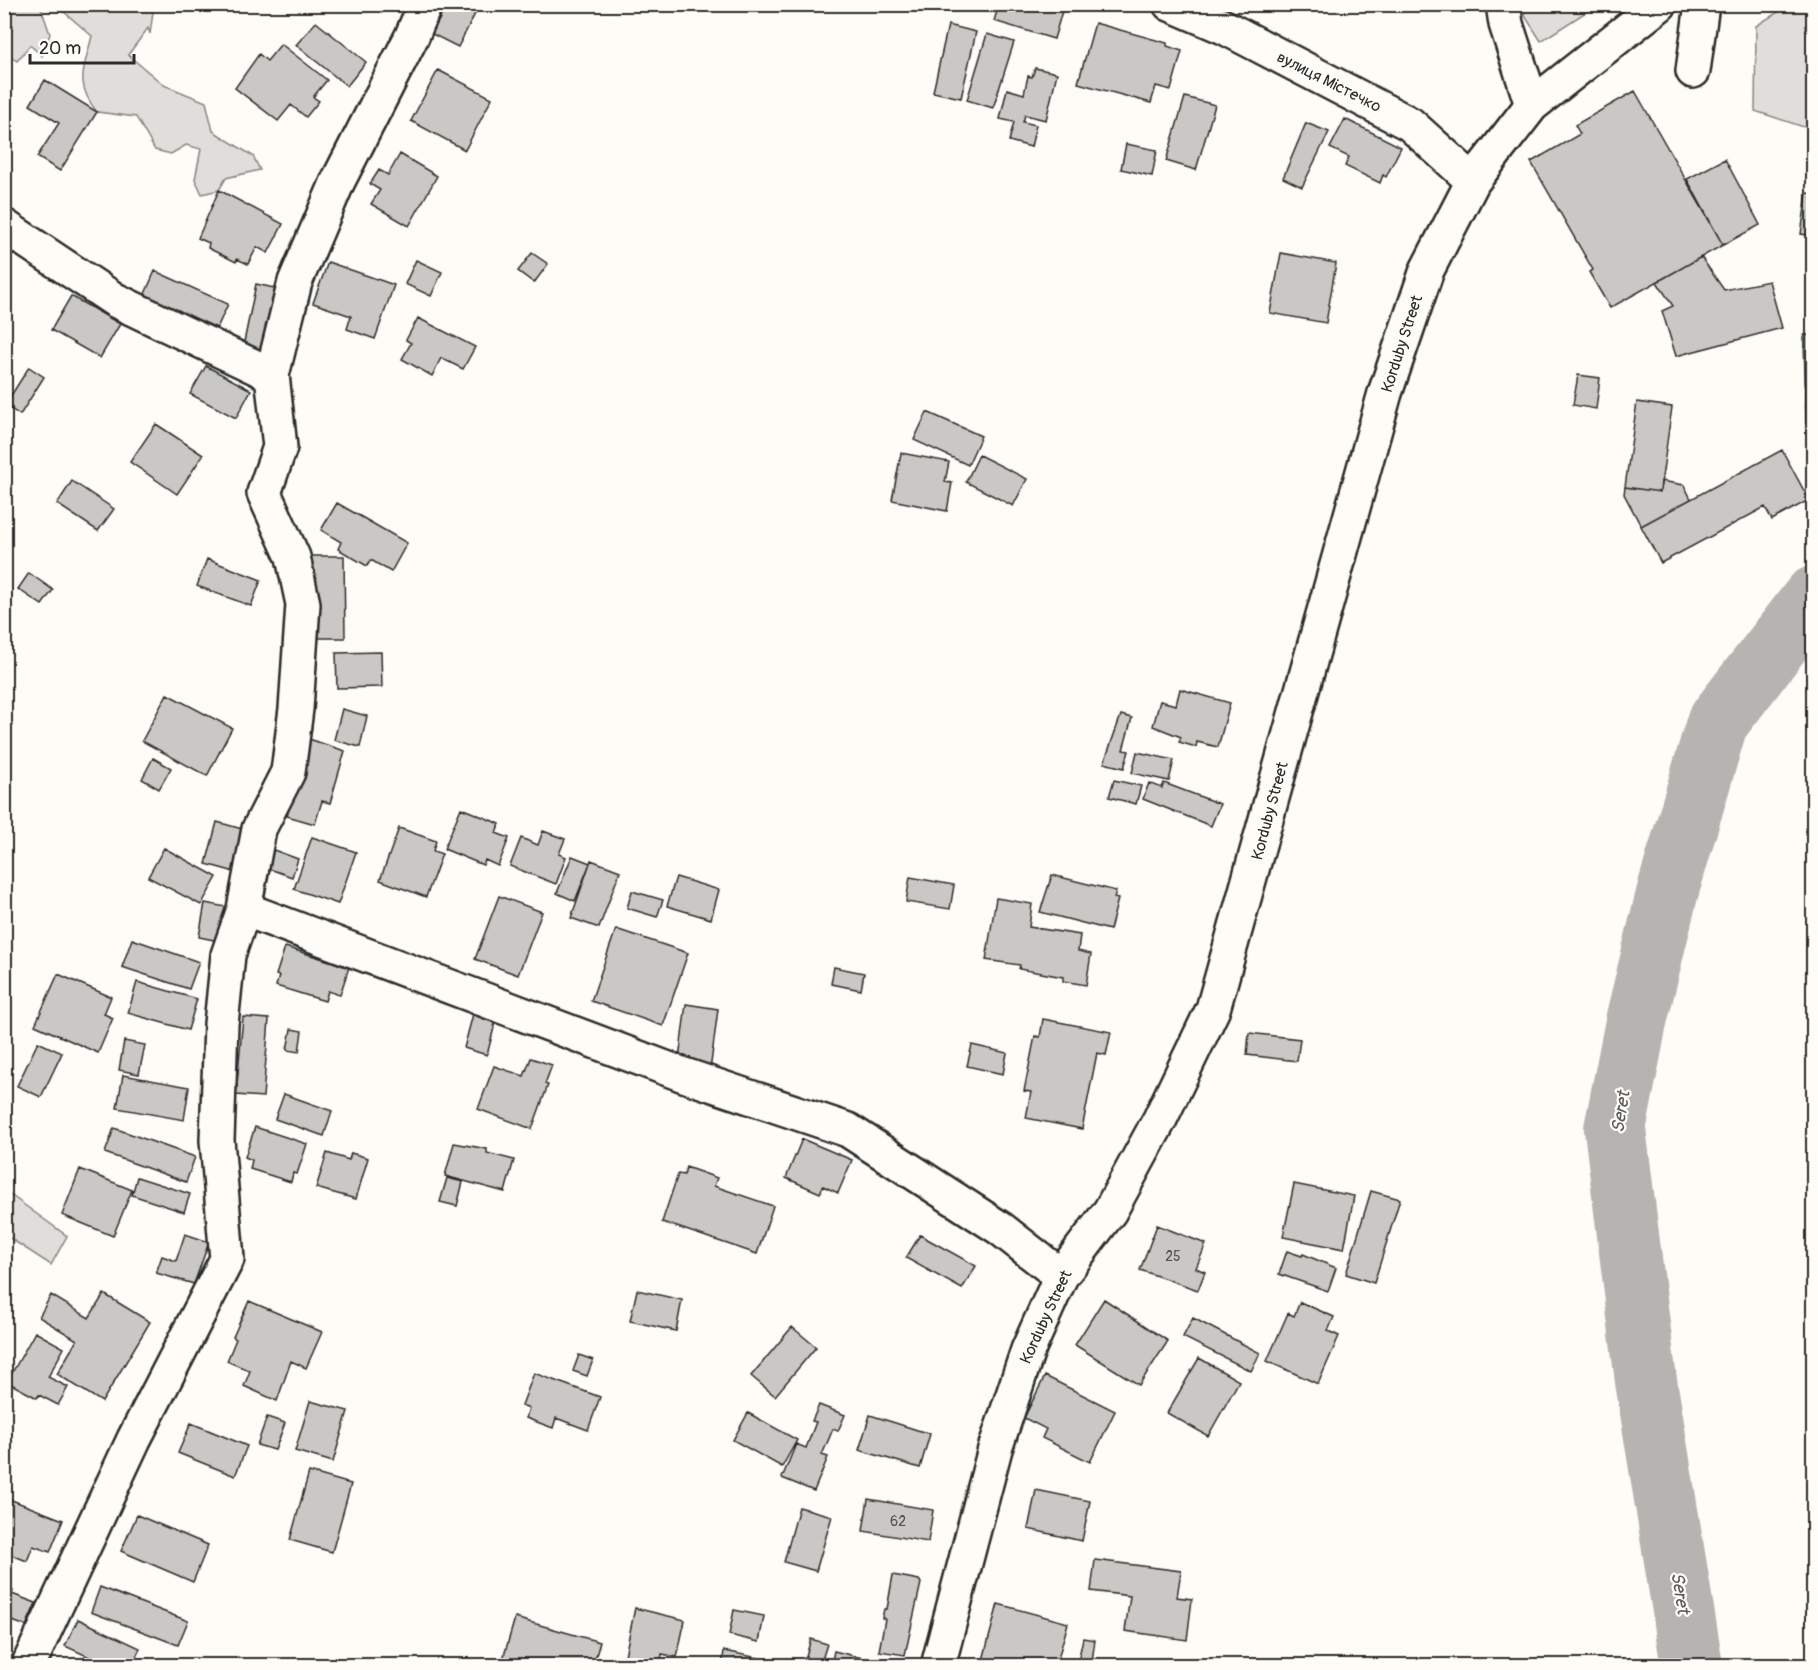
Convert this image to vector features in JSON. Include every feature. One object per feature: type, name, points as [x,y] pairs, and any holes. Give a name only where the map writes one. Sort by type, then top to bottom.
[{"type":"street","points":[[28,1665],[135,1439],[227,1259],[217,1140],[221,1024],[228,955],[244,909],[260,829],[288,772],[296,709],[303,604],[293,557],[264,493],[280,447],[273,375],[295,282],[338,181],[412,36],[425,4]]},
{"type":"street","name":"вулиця Містечко","points":[[1170,4],[1224,27],[1410,124],[1473,181]]},
{"type":"street","points":[[1503,4],[1506,24],[1532,105]]},
{"type":"street","name":"Korduby Street","points":[[938,1665],[995,1449],[1028,1350],[1061,1276],[1110,1211],[1160,1119],[1213,1009],[1385,393],[1427,270],[1473,181],[1532,105],[1660,4]]},
{"type":"street","points":[[1693,71],[1702,4]]},
{"type":"street","points":[[4,226],[115,300],[273,375]]},
{"type":"street","points":[[244,909],[684,1075],[848,1130],[1001,1229],[1061,1276]]},
{"type":"shaded area","points":[[1523,4],[1597,5],[1541,41],[1525,16]]},
{"type":"shaded area","points":[[4,5],[40,5],[50,34],[42,56],[30,45],[17,61],[5,53]]},
{"type":"shaded area","points":[[56,5],[154,5],[150,34],[148,28],[128,55],[164,85],[206,102],[213,131],[253,156],[260,170],[226,178],[219,190],[202,194],[195,179],[201,149],[186,145],[171,154],[155,150],[136,117],[97,112],[85,93],[83,84],[84,67],[92,36]]},
{"type":"shaded area","points":[[1789,5],[1813,5],[1813,130],[1755,111],[1756,26]]},
{"type":"shaded area","points":[[5,1191],[67,1236],[51,1265],[5,1235]]},
{"type":"building","points":[[447,4],[480,4],[458,47],[432,34]]},
{"type":"building","points":[[999,4],[1064,4],[1054,39],[994,21]]},
{"type":"building","points":[[316,22],[366,62],[347,86],[296,45]]},
{"type":"building","points":[[1095,23],[1167,43],[1167,46],[1182,51],[1171,90],[1156,86],[1151,103],[1078,83]]},
{"type":"building","points":[[948,25],[976,32],[961,98],[933,92]]},
{"type":"building","points":[[987,34],[1014,42],[993,108],[967,100]]},
{"type":"building","points":[[281,44],[327,80],[313,97],[319,101],[306,117],[291,105],[278,121],[235,88],[259,54],[267,61]]},
{"type":"building","points":[[1035,68],[1057,73],[1046,120],[1025,115],[1023,122],[1036,125],[1031,147],[1009,141],[1014,122],[1000,119],[1007,89],[1024,94],[1028,76],[1032,77]]},
{"type":"building","points":[[438,70],[492,98],[465,150],[411,121]]},
{"type":"building","points":[[45,80],[97,112],[60,171],[37,157],[59,123],[30,105]]},
{"type":"building","points":[[1635,91],[1723,245],[1610,308],[1589,272],[1593,270],[1531,162],[1580,134],[1575,125]]},
{"type":"building","points":[[1185,97],[1215,105],[1196,170],[1166,161]]},
{"type":"building","points":[[1345,119],[1401,147],[1386,177],[1383,175],[1380,183],[1345,166],[1349,157],[1330,148]]},
{"type":"building","points":[[1306,123],[1329,132],[1302,187],[1283,178]]},
{"type":"building","points":[[1126,144],[1157,150],[1152,176],[1121,169]]},
{"type":"building","points":[[400,154],[437,176],[409,226],[371,204],[380,190],[370,184],[379,170],[388,175]]},
{"type":"building","points":[[1725,159],[1760,225],[1723,245],[1687,179]]},
{"type":"building","points":[[219,190],[283,224],[268,253],[257,247],[248,264],[237,259],[236,262],[208,248],[209,243],[198,238]]},
{"type":"building","points":[[1807,193],[1814,194],[1814,236],[1801,234]]},
{"type":"building","points":[[532,253],[548,264],[534,283],[518,271]]},
{"type":"building","points":[[1281,253],[1336,263],[1326,323],[1270,313]]},
{"type":"building","points":[[1701,257],[1724,290],[1769,281],[1782,328],[1676,356],[1662,311],[1673,306],[1657,282]]},
{"type":"building","points":[[416,260],[442,272],[431,296],[405,284]]},
{"type":"building","points":[[328,262],[394,285],[375,339],[347,329],[351,316],[313,303]]},
{"type":"building","points":[[155,271],[228,304],[217,328],[144,296]]},
{"type":"building","points":[[256,284],[288,291],[274,353],[243,347]]},
{"type":"building","points":[[71,296],[120,324],[100,358],[51,330]]},
{"type":"building","points":[[418,318],[475,347],[463,369],[441,358],[432,376],[402,359],[411,343],[406,340]]},
{"type":"building","points":[[1804,335],[1814,335],[1814,423],[1806,423]]},
{"type":"building","points":[[206,366],[251,390],[236,418],[190,394]]},
{"type":"building","points":[[29,367],[44,377],[20,415],[5,405]]},
{"type":"building","points":[[1578,375],[1600,378],[1596,409],[1573,405]]},
{"type":"building","points":[[1637,402],[1672,407],[1660,492],[1625,487]]},
{"type":"building","points":[[927,412],[981,436],[968,465],[914,440]]},
{"type":"building","points":[[156,424],[203,455],[177,494],[130,462]]},
{"type":"building","points":[[1782,450],[1809,500],[1772,520],[1765,507],[1661,563],[1641,526]]},
{"type":"building","points":[[901,453],[949,462],[945,482],[952,483],[947,511],[892,500]]},
{"type":"building","points":[[979,455],[1027,479],[1013,506],[966,482]]},
{"type":"building","points":[[72,481],[114,509],[98,531],[57,504]]},
{"type":"building","points":[[1661,481],[1684,485],[1691,499],[1641,526],[1624,494],[1625,487],[1660,492]]},
{"type":"building","points":[[337,503],[407,543],[391,572],[371,560],[367,566],[338,549],[341,542],[321,530]]},
{"type":"building","points":[[306,556],[344,556],[345,638],[307,638]]},
{"type":"building","points":[[207,559],[261,580],[251,606],[197,586]]},
{"type":"building","points":[[29,573],[53,590],[42,605],[18,589]]},
{"type":"building","points":[[381,652],[382,687],[337,688],[336,653]]},
{"type":"building","points":[[1180,689],[1230,703],[1218,747],[1197,742],[1196,747],[1179,742],[1181,737],[1153,726],[1160,701],[1176,705]]},
{"type":"building","points":[[167,694],[232,728],[207,776],[142,741]]},
{"type":"building","points":[[342,709],[367,716],[360,747],[334,740]]},
{"type":"building","points":[[1121,715],[1132,718],[1123,750],[1129,751],[1124,768],[1104,763]]},
{"type":"building","points":[[309,739],[345,751],[330,803],[322,801],[315,824],[287,816]]},
{"type":"building","points":[[1137,752],[1174,760],[1169,781],[1132,773]]},
{"type":"building","points":[[153,758],[171,768],[159,789],[142,779]]},
{"type":"building","points":[[1114,780],[1141,786],[1136,804],[1109,797]]},
{"type":"building","points":[[1149,783],[1162,788],[1164,783],[1220,804],[1211,826],[1143,799]]},
{"type":"building","points":[[461,808],[500,824],[496,833],[509,838],[498,866],[485,860],[483,865],[444,849]]},
{"type":"building","points":[[217,822],[246,830],[235,872],[206,864]]},
{"type":"building","points":[[399,828],[436,841],[433,851],[442,854],[426,897],[380,880]]},
{"type":"building","points":[[543,831],[565,839],[559,854],[566,857],[556,884],[510,866],[521,838],[538,845]]},
{"type":"building","points":[[312,837],[356,852],[338,904],[294,889]]},
{"type":"building","points":[[164,848],[217,877],[201,905],[148,877]]},
{"type":"building","points":[[271,849],[298,859],[292,877],[264,867]]},
{"type":"building","points":[[572,856],[590,863],[575,901],[557,893]]},
{"type":"building","points":[[591,860],[620,871],[599,928],[571,918]]},
{"type":"building","points":[[1052,875],[1116,891],[1114,898],[1118,899],[1110,930],[1040,912]]},
{"type":"building","points":[[676,877],[719,890],[711,919],[667,906]]},
{"type":"building","points":[[910,877],[954,885],[950,909],[906,902]]},
{"type":"building","points":[[632,891],[663,900],[657,917],[627,908]]},
{"type":"building","points":[[499,896],[542,912],[518,975],[475,959]]},
{"type":"building","points":[[996,898],[1032,904],[1029,927],[1080,935],[1078,951],[1091,954],[1086,985],[1063,981],[1063,977],[1019,969],[1020,965],[986,960]]},
{"type":"building","points":[[205,903],[226,907],[219,941],[199,937]]},
{"type":"building","points":[[616,929],[688,953],[663,1026],[591,1001]]},
{"type":"building","points":[[132,939],[199,962],[189,989],[122,967]]},
{"type":"building","points":[[285,947],[349,967],[340,995],[328,991],[325,1001],[276,986],[279,976],[276,975]]},
{"type":"building","points":[[834,967],[864,973],[861,990],[831,984]]},
{"type":"building","points":[[58,974],[111,997],[104,1014],[113,1018],[98,1053],[35,1025]]},
{"type":"building","points":[[137,982],[197,999],[188,1030],[128,1013]]},
{"type":"building","points":[[686,1004],[718,1009],[710,1071],[678,1067]]},
{"type":"building","points":[[473,1014],[496,1020],[487,1055],[464,1048]]},
{"type":"building","points":[[243,1017],[269,1019],[263,1097],[236,1095]]},
{"type":"building","points":[[1043,1019],[1111,1032],[1106,1055],[1097,1053],[1082,1129],[1026,1118],[1031,1092],[1024,1091],[1035,1036],[1040,1037]]},
{"type":"building","points":[[291,1029],[302,1031],[299,1052],[287,1050]]},
{"type":"building","points":[[1249,1033],[1300,1039],[1297,1061],[1247,1055]]},
{"type":"building","points":[[124,1041],[145,1045],[139,1074],[119,1070]]},
{"type":"building","points":[[38,1042],[62,1053],[41,1097],[17,1086]]},
{"type":"building","points":[[972,1045],[1007,1053],[1003,1074],[967,1066]]},
{"type":"building","points":[[531,1058],[552,1065],[545,1084],[548,1085],[532,1129],[478,1109],[494,1066],[524,1076]]},
{"type":"building","points":[[123,1075],[189,1087],[184,1120],[117,1108]]},
{"type":"building","points":[[284,1094],[332,1111],[324,1136],[275,1119]]},
{"type":"building","points":[[255,1127],[307,1144],[297,1174],[293,1173],[291,1182],[250,1169],[252,1160],[245,1157]]},
{"type":"building","points":[[114,1128],[195,1157],[186,1182],[105,1153]]},
{"type":"building","points":[[802,1139],[852,1160],[838,1193],[823,1186],[820,1193],[786,1178]]},
{"type":"building","points":[[454,1143],[487,1149],[487,1153],[514,1160],[505,1192],[445,1176]]},
{"type":"building","points":[[327,1153],[349,1160],[351,1153],[368,1158],[356,1199],[316,1188]]},
{"type":"building","points":[[686,1167],[717,1178],[714,1186],[773,1206],[757,1254],[662,1222],[678,1174],[684,1175]]},
{"type":"building","points":[[80,1169],[132,1190],[113,1236],[62,1215]]},
{"type":"building","points":[[137,1177],[190,1194],[184,1212],[132,1195]]},
{"type":"building","points":[[447,1178],[463,1182],[457,1206],[440,1202]]},
{"type":"building","points":[[1294,1184],[1354,1196],[1344,1249],[1283,1237]]},
{"type":"building","points":[[1371,1191],[1400,1199],[1374,1283],[1346,1274]]},
{"type":"building","points":[[1157,1225],[1206,1244],[1196,1268],[1205,1272],[1198,1290],[1140,1270]]},
{"type":"building","points":[[185,1234],[209,1242],[194,1284],[156,1273],[162,1256],[176,1261]]},
{"type":"building","points":[[920,1235],[976,1266],[962,1289],[906,1258]]},
{"type":"building","points":[[1287,1251],[1302,1256],[1303,1254],[1336,1268],[1328,1291],[1279,1274]]},
{"type":"building","points":[[637,1290],[682,1300],[676,1331],[630,1321]]},
{"type":"building","points":[[104,1294],[150,1322],[102,1402],[57,1374],[77,1340],[39,1317],[51,1295],[89,1318]]},
{"type":"building","points":[[1104,1299],[1168,1341],[1139,1385],[1075,1345]]},
{"type":"building","points":[[249,1301],[322,1332],[306,1368],[291,1361],[277,1401],[244,1386],[250,1371],[227,1361],[236,1339],[233,1337]]},
{"type":"building","points":[[1300,1302],[1334,1317],[1328,1331],[1339,1336],[1318,1384],[1267,1361],[1288,1313],[1294,1316]]},
{"type":"building","points":[[1193,1318],[1260,1353],[1251,1371],[1183,1337]]},
{"type":"building","points":[[792,1327],[816,1347],[775,1396],[751,1376]]},
{"type":"building","points":[[35,1332],[64,1348],[48,1377],[68,1387],[58,1405],[39,1395],[37,1398],[7,1382]]},
{"type":"building","points":[[579,1355],[593,1360],[587,1376],[573,1371]]},
{"type":"building","points":[[1199,1358],[1239,1381],[1208,1436],[1167,1413]]},
{"type":"building","points":[[534,1373],[600,1397],[588,1430],[556,1418],[553,1428],[526,1418],[529,1408],[522,1405]]},
{"type":"building","points":[[1045,1376],[1115,1411],[1090,1462],[1042,1438],[1046,1429],[1024,1418]]},
{"type":"building","points":[[310,1401],[348,1411],[333,1462],[295,1451]]},
{"type":"building","points":[[819,1405],[845,1415],[838,1431],[833,1429],[822,1455],[828,1457],[814,1491],[782,1478],[796,1444],[806,1448],[816,1422],[812,1421]]},
{"type":"building","points":[[748,1413],[797,1440],[782,1467],[733,1440]]},
{"type":"building","points":[[870,1415],[930,1434],[920,1468],[859,1450]]},
{"type":"building","points":[[267,1417],[285,1423],[275,1450],[257,1445]]},
{"type":"building","points":[[191,1423],[247,1446],[235,1476],[178,1453]]},
{"type":"building","points":[[309,1472],[351,1484],[332,1552],[290,1540]]},
{"type":"building","points":[[1036,1490],[1090,1501],[1082,1541],[1028,1529]]},
{"type":"building","points":[[4,1497],[63,1520],[50,1552],[33,1546],[27,1561],[4,1552]]},
{"type":"building","points":[[868,1499],[933,1510],[928,1542],[863,1531]]},
{"type":"building","points":[[799,1507],[832,1516],[816,1571],[784,1562]]},
{"type":"building","points":[[137,1515],[208,1545],[193,1582],[121,1551]]},
{"type":"building","points":[[1095,1560],[1181,1571],[1177,1597],[1192,1599],[1187,1640],[1125,1631],[1130,1596],[1091,1591]]},
{"type":"building","points":[[893,1575],[919,1580],[921,1583],[905,1655],[879,1651],[885,1619],[882,1618],[884,1609],[887,1609]]},
{"type":"building","points":[[100,1587],[188,1621],[178,1645],[91,1612]]},
{"type":"building","points":[[4,1588],[13,1591],[12,1594],[36,1603],[26,1626],[4,1618]]},
{"type":"building","points":[[998,1604],[1068,1623],[1056,1666],[1045,1663],[1044,1666],[1002,1666],[983,1660]]},
{"type":"building","points":[[635,1608],[685,1620],[677,1657],[662,1654],[660,1666],[623,1665]]},
{"type":"building","points":[[734,1610],[764,1616],[759,1642],[729,1635]]},
{"type":"building","points":[[515,1618],[600,1642],[593,1666],[501,1666]]},
{"type":"building","points":[[78,1619],[140,1648],[132,1666],[109,1666],[65,1646]]},
{"type":"building","points":[[1083,1638],[1095,1640],[1092,1661],[1118,1666],[1077,1666]]},
{"type":"building","points":[[811,1639],[827,1644],[820,1666],[803,1666]]},
{"type":"building","points":[[724,1651],[759,1658],[757,1666],[722,1666]]},
{"type":"building","points":[[834,1651],[895,1666],[831,1666]]},
{"type":"waterway","name":"Seret","points":[[1692,1666],[1646,1381],[1615,1129],[1637,1017],[1668,890],[1717,723],[1814,597]]}]
